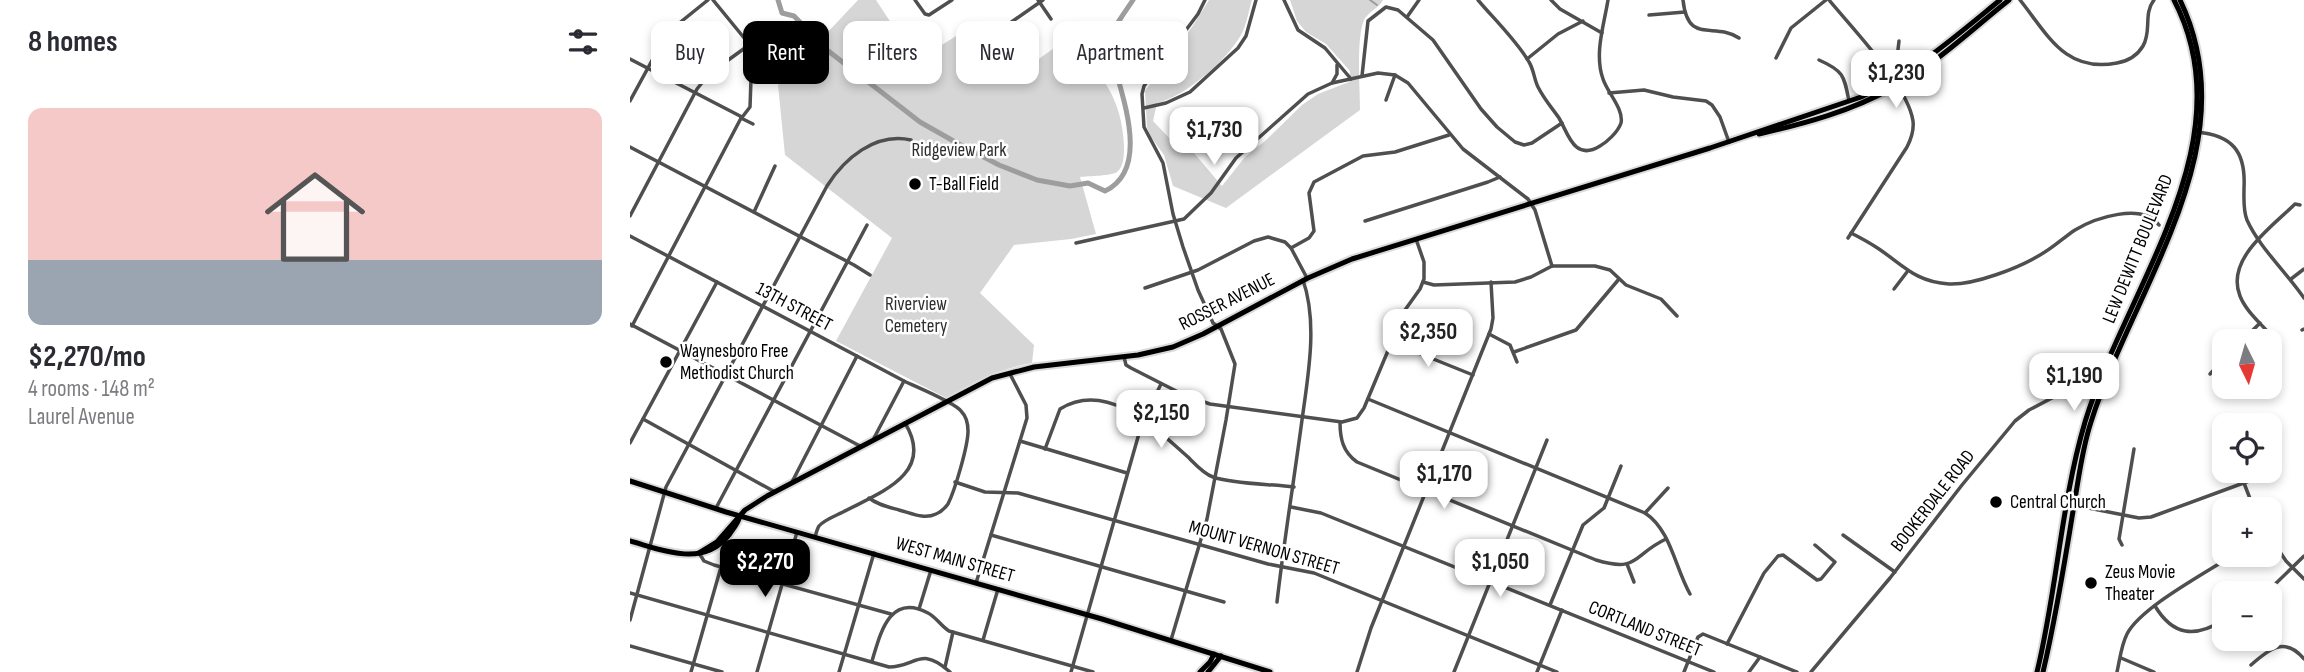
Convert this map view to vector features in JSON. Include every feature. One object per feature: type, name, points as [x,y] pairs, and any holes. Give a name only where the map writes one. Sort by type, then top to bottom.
[{"type":"main road","name":"ROSSER AVENUE","points":[[1895,83],[2000,0]]},
{"type":"main road","name":"ROSSER AVENUE","points":[[699,553],[721,538],[735,518],[759,501],[987,380],[1009,372],[1041,366],[1124,357],[1173,347],[1305,279],[1352,259],[1850,104],[1895,83],[1937,58],[2009,0]]},
{"type":"main road","name":"LEW DEWITT BOULEVARD","points":[[2174,0],[2194,59],[2197,132]]},
{"type":"main road","name":"LEW DEWITT BOULEVARD","points":[[2043,672],[2071,505],[2098,393],[2181,207],[2190,178],[2202,99],[2201,67],[2194,33],[2180,0]]},
{"type":"main road","name":"WEST MAIN STREET","points":[[630,481],[768,524],[1087,615],[1268,672]]},
{"type":"main road","points":[[759,501],[752,509],[753,514],[768,524]]},
{"type":"main road","points":[[630,541],[677,554],[699,553]]},
{"type":"main road","name":"LEW DEWITT BOULEVARD","points":[[2037,672],[2045,653]]},
{"type":"main road","points":[[1200,672],[1217,655]]},
{"type":"main road","points":[[1208,672],[1217,655]]},
{"type":"street","points":[[630,101],[669,30],[711,0],[743,38]]},
{"type":"street","points":[[915,0],[927,15],[952,0]]},
{"type":"street","points":[[1170,640],[1207,519],[1235,363],[1226,339],[1221,329],[1213,323],[1191,273],[1175,221],[1163,163],[1145,132],[1142,94],[1144,86],[1198,14],[1205,0]]},
{"type":"street","points":[[1144,108],[1166,103],[1190,92],[1238,48],[1246,36],[1255,0]]},
{"type":"street","points":[[1284,0],[1298,30],[1325,48],[1351,79]]},
{"type":"street","points":[[1407,17],[1419,0]]},
{"type":"street","points":[[1478,0],[1527,59],[1538,87],[1562,123],[1569,140],[1585,150],[1598,147],[1616,131],[1621,121],[1600,69],[1602,33],[1608,0]]},
{"type":"street","points":[[1550,0],[1560,9],[1602,33]]},
{"type":"street","points":[[1684,0],[1689,22],[1699,30],[1728,32],[1739,38]]},
{"type":"street","points":[[1776,58],[1791,28],[1827,0],[1888,73],[1912,117],[1910,140],[1899,162],[1848,238]]},
{"type":"street","points":[[2020,0],[2064,53],[2084,64],[2101,65],[2126,61],[2140,51],[2148,36],[2148,12],[2154,0]]},
{"type":"street","points":[[1012,21],[1040,1],[1051,19]]},
{"type":"street","points":[[1362,76],[1367,24],[1370,18],[1388,7],[1398,10],[1433,40],[1481,109],[1512,140],[1524,145],[1532,144],[1562,123]]},
{"type":"street","points":[[1649,15],[1685,12]]},
{"type":"street","points":[[1527,59],[1558,34],[1583,21]]},
{"type":"street","points":[[1888,73],[1897,58],[1899,41]]},
{"type":"street","points":[[630,216],[695,93],[709,74],[743,49]]},
{"type":"street","points":[[630,59],[753,124]]},
{"type":"street","points":[[1819,60],[1843,75],[1850,104]]},
{"type":"street","points":[[1332,83],[1337,74],[1337,63]]},
{"type":"street","points":[[1076,243],[1184,219],[1211,194],[1236,158],[1303,99],[1332,83],[1378,73],[1395,75],[1412,88],[1463,149],[1527,197],[1532,204],[1552,266]]},
{"type":"street","points":[[1386,100],[1395,75]]},
{"type":"street","points":[[751,84],[750,109],[742,118],[631,325],[860,446]]},
{"type":"street","points":[[1609,93],[1644,90],[1706,101],[1720,117],[1729,142]]},
{"type":"street","points":[[2197,132],[2222,137],[2231,143],[2240,155],[2244,170],[2245,215],[2259,240],[2304,298]]},
{"type":"street","points":[[1291,248],[1309,238],[1314,231],[1309,190],[1314,182],[1363,156],[1395,152],[1449,134]]},
{"type":"street","points":[[630,620],[665,492],[827,186],[843,163],[857,152],[880,142],[911,140]]},
{"type":"street","points":[[630,147],[870,275]]},
{"type":"street","points":[[754,212],[775,166]]},
{"type":"street","points":[[1364,221],[1500,177]]},
{"type":"street","points":[[2265,329],[2241,298],[2236,277],[2243,258],[2259,240],[2295,204],[2300,205]]},
{"type":"street","points":[[1851,233],[1879,249],[1908,272],[1936,282],[1959,283],[2024,264],[2054,247],[2074,231],[2124,213],[2149,216],[2159,225]]},
{"type":"street","points":[[716,508],[867,225]]},
{"type":"street","name":"13TH STREET","points":[[630,236],[946,401]]},
{"type":"street","points":[[1145,288],[1191,273],[1264,238],[1279,240],[1291,248],[1305,279],[1310,338],[1303,416],[1278,602]]},
{"type":"street","points":[[1124,357],[1128,367],[1192,399],[1228,408],[1349,422],[1357,418],[1368,399],[1407,306],[1423,282],[1424,265],[1416,239]]},
{"type":"street","points":[[1423,282],[1434,285],[1523,280],[1552,266],[1601,267],[1610,270],[1632,287],[1661,299],[1677,316]]},
{"type":"street","points":[[2291,279],[2304,269]]},
{"type":"street","points":[[1894,289],[1908,272]]},
{"type":"street","points":[[1514,352],[1571,333],[1581,326],[1619,279]]},
{"type":"street","points":[[630,443],[717,282]]},
{"type":"street","points":[[1357,672],[1382,600],[1489,334],[1493,318],[1491,282]]},
{"type":"street","points":[[2254,329],[2260,323]]},
{"type":"street","points":[[1489,334],[1507,342],[1517,362]]},
{"type":"street","points":[[1391,342],[1473,375]]},
{"type":"street","points":[[791,483],[857,356]]},
{"type":"street","points":[[976,583],[1027,418],[1027,410],[1009,372]]},
{"type":"street","points":[[874,439],[904,381]]},
{"type":"street","points":[[1071,672],[1143,420],[1161,384]]},
{"type":"street","name":"BOOKERDALE ROAD","points":[[1811,672],[2018,418],[2067,390],[2080,388],[2098,393]]},
{"type":"street","points":[[1368,399],[1645,513],[1656,520],[1667,539],[1681,579],[1690,594]]},
{"type":"street","points":[[869,498],[919,516],[931,516],[947,505],[967,445],[968,425],[960,410],[946,401]]},
{"type":"street","points":[[1045,449],[1059,412],[1073,403],[1104,401],[1143,420],[1215,478],[1294,487]]},
{"type":"street","points":[[643,419],[775,492]]},
{"type":"street","points":[[1340,422],[1344,448],[1354,460],[1611,564],[1628,564],[1649,548],[1667,539]]},
{"type":"street","points":[[815,537],[822,523],[897,482],[909,467],[915,445],[905,423]]},
{"type":"street","points":[[1454,672],[1547,440]]},
{"type":"street","points":[[1020,441],[1127,473]]},
{"type":"street","points":[[2122,545],[2119,539],[2122,515],[2134,449]]},
{"type":"street","points":[[1549,605],[1583,525],[1601,511],[1621,466]]},
{"type":"street","name":"MOUNT VERNON STREET","points":[[955,482],[985,492],[1029,496],[1281,567],[1314,573],[1557,672]]},
{"type":"street","points":[[2071,505],[2139,518],[2153,517],[2244,483],[2249,497]]},
{"type":"street","points":[[1645,513],[1668,488]]},
{"type":"street","name":"CORTLAND STREET","points":[[1291,507],[1321,513],[1714,672]]},
{"type":"street","points":[[757,672],[797,532]]},
{"type":"street","points":[[991,535],[1224,602]]},
{"type":"street","points":[[1843,535],[1895,572]]},
{"type":"street","points":[[1727,644],[1764,573],[1777,556],[1783,555],[1813,577],[1821,579],[1835,562],[1815,545]]},
{"type":"street","points":[[699,553],[706,562],[858,606],[891,614],[907,609],[919,609],[932,615],[953,632],[1093,672]]},
{"type":"street","points":[[839,672],[874,553]]},
{"type":"street","points":[[2282,554],[2304,579]]},
{"type":"street","points":[[2278,581],[2304,556]]},
{"type":"street","points":[[1628,564],[1634,582]]},
{"type":"street","points":[[691,672],[721,567]]},
{"type":"street","points":[[2117,672],[2125,637],[2142,615],[2215,567]]},
{"type":"street","points":[[919,609],[931,570]]},
{"type":"street","points":[[983,640],[998,589]]},
{"type":"street","points":[[630,593],[892,670],[912,660],[922,659],[932,660],[950,672]]},
{"type":"street","points":[[2155,606],[2169,624],[2186,631],[2203,631],[2212,626]]},
{"type":"street","points":[[1537,672],[1562,610]]},
{"type":"street","points":[[872,662],[882,627],[891,614]]},
{"type":"street","points":[[945,667],[953,632]]},
{"type":"street","points":[[1684,672],[1701,635],[1797,672]]},
{"type":"street","points":[[630,646],[722,672]]},
{"type":"street","points":[[2251,665],[2268,650],[2277,647],[2294,650],[2304,660]]},
{"type":"street","points":[[1749,672],[1760,657]]},
{"type":"street","points":[[2120,658],[2154,672]]},
{"type":"green space","name":"Ridgeview Park","points":[[858,0],[876,0],[890,21],[843,21],[843,84],[942,84],[942,45],[956,36],[956,84],[1039,84],[1039,59],[1053,49],[1053,84],[1106,84],[1108,87],[1119,113],[1124,146],[1123,160],[1117,172],[1080,177],[1096,234],[1014,245],[980,293],[1034,345],[1032,363],[988,376],[946,398],[836,341],[892,238],[785,155],[778,85],[829,84],[829,31]]},
{"type":"green space","points":[[1209,0],[1252,0],[1243,31],[1228,52],[1218,64],[1181,93],[1157,103],[1153,121],[1173,142],[1194,153],[1222,186],[1245,157],[1302,105],[1318,94],[1349,82],[1350,71],[1326,44],[1306,32],[1297,21],[1290,0],[1383,0],[1366,17],[1362,28],[1359,51],[1360,110],[1226,208],[1173,186],[1164,155],[1147,127],[1145,91],[1150,84],[1188,84],[1188,32]]},
{"type":"waterway","points":[[778,0],[782,13],[794,16],[827,50],[920,122],[999,165],[1037,180],[1070,186],[1088,183],[1105,191],[1118,181],[1126,168],[1130,152],[1127,116],[1108,42],[1133,0]]},
{"type":"waterway","points":[[1370,0],[1377,5]]},
{"type":"place","name":"T-Ball Field","points":[[915,184]]},
{"type":"place","name":"Waynesboro Free Methodist Church","points":[[666,362]]},
{"type":"place","name":"Central Church","points":[[1996,502]]},
{"type":"place","name":"Zeus Movie Theater","points":[[2091,583]]},
{"type":"park label","name":"Riverview Cemetery","points":[[916,315]]}]
